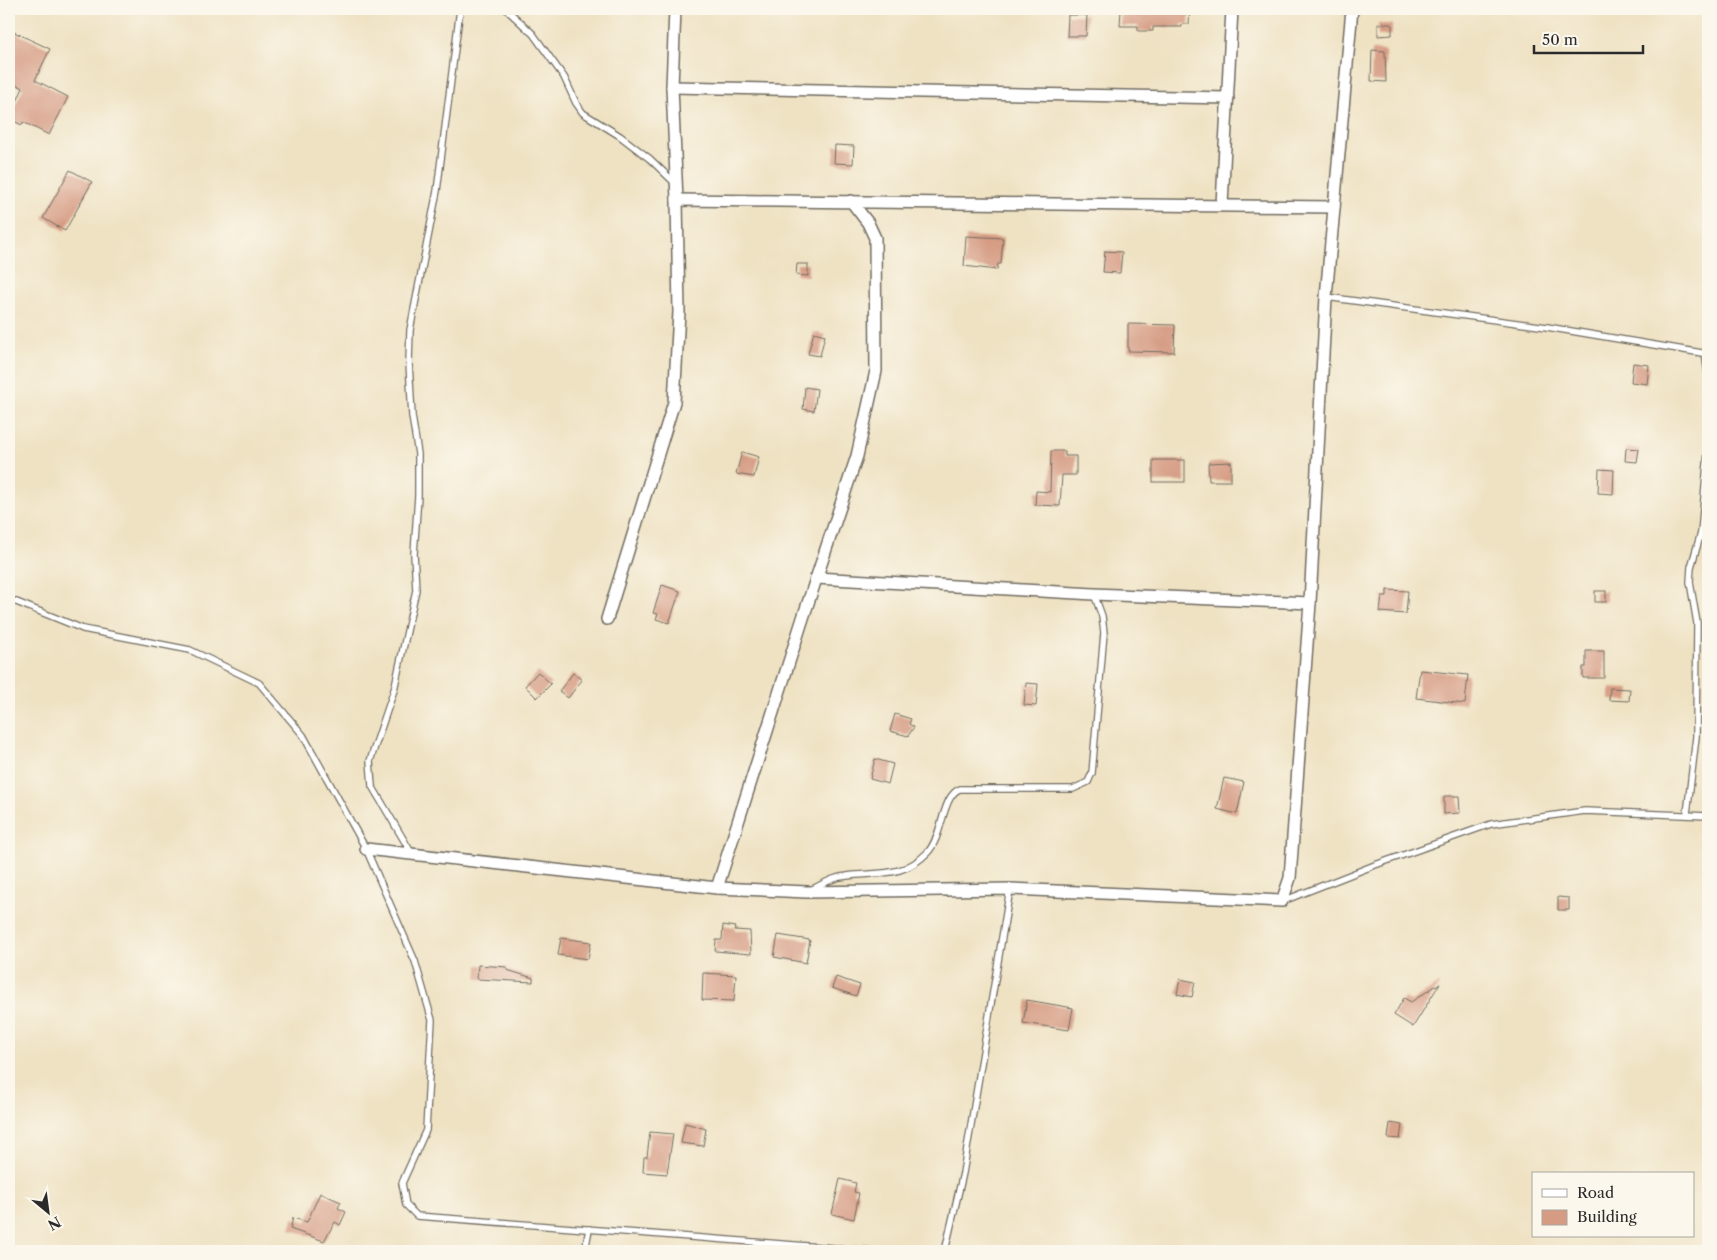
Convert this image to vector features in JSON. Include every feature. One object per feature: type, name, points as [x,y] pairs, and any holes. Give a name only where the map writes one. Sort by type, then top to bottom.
[{"type":"street","points":[[607,619],[674,402],[679,312],[672,87],[675,9]]},
{"type":"street","points":[[1222,205],[1232,9]]},
{"type":"street","points":[[366,849],[717,888],[807,892],[1010,889],[1282,901],[1290,878],[1310,603],[1326,297],[1352,9]]},
{"type":"street","points":[[672,87],[1228,98]]},
{"type":"street","points":[[677,200],[1334,207]]},
{"type":"street","points":[[717,888],[857,456],[876,371],[875,238],[868,222],[851,201]]},
{"type":"street","points":[[816,578],[1094,594],[1310,603]]},
{"type":"lane","points":[[412,854],[372,786],[370,761],[394,690],[416,590],[414,554],[418,471],[411,407],[410,330],[437,191],[460,9]]},
{"type":"lane","points":[[506,9],[533,34],[564,77],[576,103],[583,113],[620,136],[650,159],[675,183]]},
{"type":"lane","points":[[1326,297],[1547,327],[1707,354],[1708,374]]},
{"type":"lane","points":[[1687,814],[1696,737],[1697,623],[1690,582],[1691,567],[1701,533],[1708,452]]},
{"type":"lane","points":[[807,892],[833,879],[890,874],[905,869],[928,852],[934,844],[942,826],[949,797],[954,791],[960,789],[1073,789],[1088,782],[1092,773],[1104,633],[1102,616],[1094,594]]},
{"type":"lane","points":[[9,599],[84,629],[190,650],[259,683],[303,735],[366,849],[415,961],[432,1020],[426,1130],[402,1183],[406,1206],[417,1216],[872,1251]]},
{"type":"lane","points":[[1282,901],[1375,865],[1491,824],[1585,811],[1708,816]]},
{"type":"lane","points":[[945,1251],[963,1173],[1010,889]]},
{"type":"lane","points":[[585,1251],[589,1229]]},
{"type":"building","points":[[1121,9],[1190,9],[1189,24],[1182,24],[1182,27],[1153,27],[1153,31],[1138,31],[1138,26],[1120,26]]},
{"type":"building","points":[[1068,15],[1087,15],[1086,36],[1067,36]]},
{"type":"building","points":[[1378,24],[1392,24],[1392,35],[1378,36]]},
{"type":"building","points":[[14,32],[50,49],[35,80],[68,97],[49,135],[23,122],[22,125],[9,119],[23,88],[9,81],[9,43]]},
{"type":"building","points":[[1372,50],[1385,51],[1386,82],[1371,81]]},
{"type":"building","points":[[835,145],[854,146],[853,164],[834,163]]},
{"type":"building","points":[[70,170],[92,182],[65,231],[43,218]]},
{"type":"building","points":[[966,236],[1003,238],[1001,264],[998,264],[997,270],[964,266]]},
{"type":"building","points":[[1105,251],[1122,252],[1120,273],[1103,272]]},
{"type":"building","points":[[797,264],[808,264],[808,276],[796,275]]},
{"type":"building","points":[[1128,324],[1175,325],[1174,352],[1128,351]]},
{"type":"building","points":[[814,332],[825,335],[820,356],[808,354]]},
{"type":"building","points":[[1633,363],[1649,365],[1647,384],[1631,382]]},
{"type":"building","points":[[805,387],[817,389],[814,411],[803,409]]},
{"type":"building","points":[[1626,448],[1639,449],[1637,462],[1625,461]]},
{"type":"building","points":[[1051,451],[1065,451],[1065,456],[1076,456],[1076,475],[1062,475],[1060,506],[1035,505],[1036,491],[1050,492]]},
{"type":"building","points":[[742,452],[759,457],[754,477],[736,474]]},
{"type":"building","points":[[1153,460],[1185,460],[1185,482],[1153,482]]},
{"type":"building","points":[[1231,462],[1231,481],[1209,481],[1208,463]]},
{"type":"building","points":[[1599,469],[1614,470],[1613,494],[1598,493]]},
{"type":"building","points":[[662,585],[680,591],[669,623],[656,619],[658,614],[653,613]]},
{"type":"building","points":[[1387,590],[1408,591],[1406,614],[1380,612],[1382,596],[1387,596]]},
{"type":"building","points":[[1595,591],[1606,591],[1606,602],[1595,602]]},
{"type":"building","points":[[1586,651],[1604,651],[1604,678],[1583,678],[1583,667],[1586,667]]},
{"type":"building","points":[[1420,670],[1468,675],[1465,704],[1416,698]]},
{"type":"building","points":[[538,672],[551,684],[537,698],[525,686]]},
{"type":"building","points":[[573,673],[582,680],[568,698],[559,691]]},
{"type":"building","points":[[1026,683],[1038,684],[1036,706],[1024,705]]},
{"type":"building","points":[[1610,688],[1630,689],[1629,701],[1609,700]]},
{"type":"building","points":[[895,714],[911,719],[909,724],[914,727],[908,736],[890,731]]},
{"type":"building","points":[[875,759],[893,764],[888,784],[870,779]]},
{"type":"building","points":[[1224,778],[1244,782],[1237,814],[1217,809]]},
{"type":"building","points":[[1444,796],[1459,796],[1460,813],[1444,814]]},
{"type":"building","points":[[1558,897],[1569,898],[1569,910],[1558,910]]},
{"type":"building","points":[[723,925],[735,927],[734,930],[750,931],[751,954],[715,951],[716,940],[722,940]]},
{"type":"building","points":[[778,935],[810,940],[806,963],[774,957]]},
{"type":"building","points":[[561,938],[591,942],[588,959],[558,955]]},
{"type":"building","points":[[478,965],[507,967],[507,970],[533,978],[533,982],[477,979]]},
{"type":"building","points":[[703,973],[736,975],[734,1001],[702,1000]]},
{"type":"building","points":[[836,977],[860,985],[856,996],[832,988]]},
{"type":"building","points":[[1180,979],[1195,982],[1192,997],[1177,994]]},
{"type":"building","points":[[1440,983],[1413,1027],[1394,1015],[1404,998],[1411,1002]]},
{"type":"building","points":[[1027,1000],[1073,1008],[1069,1030],[1023,1023]]},
{"type":"building","points":[[685,1123],[706,1129],[703,1146],[681,1143]]},
{"type":"building","points":[[1390,1123],[1402,1125],[1400,1139],[1388,1138]]},
{"type":"building","points":[[650,1132],[673,1134],[667,1174],[643,1172],[644,1157],[647,1157]]},
{"type":"building","points":[[840,1179],[856,1183],[854,1192],[859,1193],[854,1219],[832,1214]]},
{"type":"building","points":[[320,1193],[341,1202],[338,1208],[346,1212],[340,1225],[335,1222],[324,1241],[290,1229],[293,1218],[307,1222]]}]
